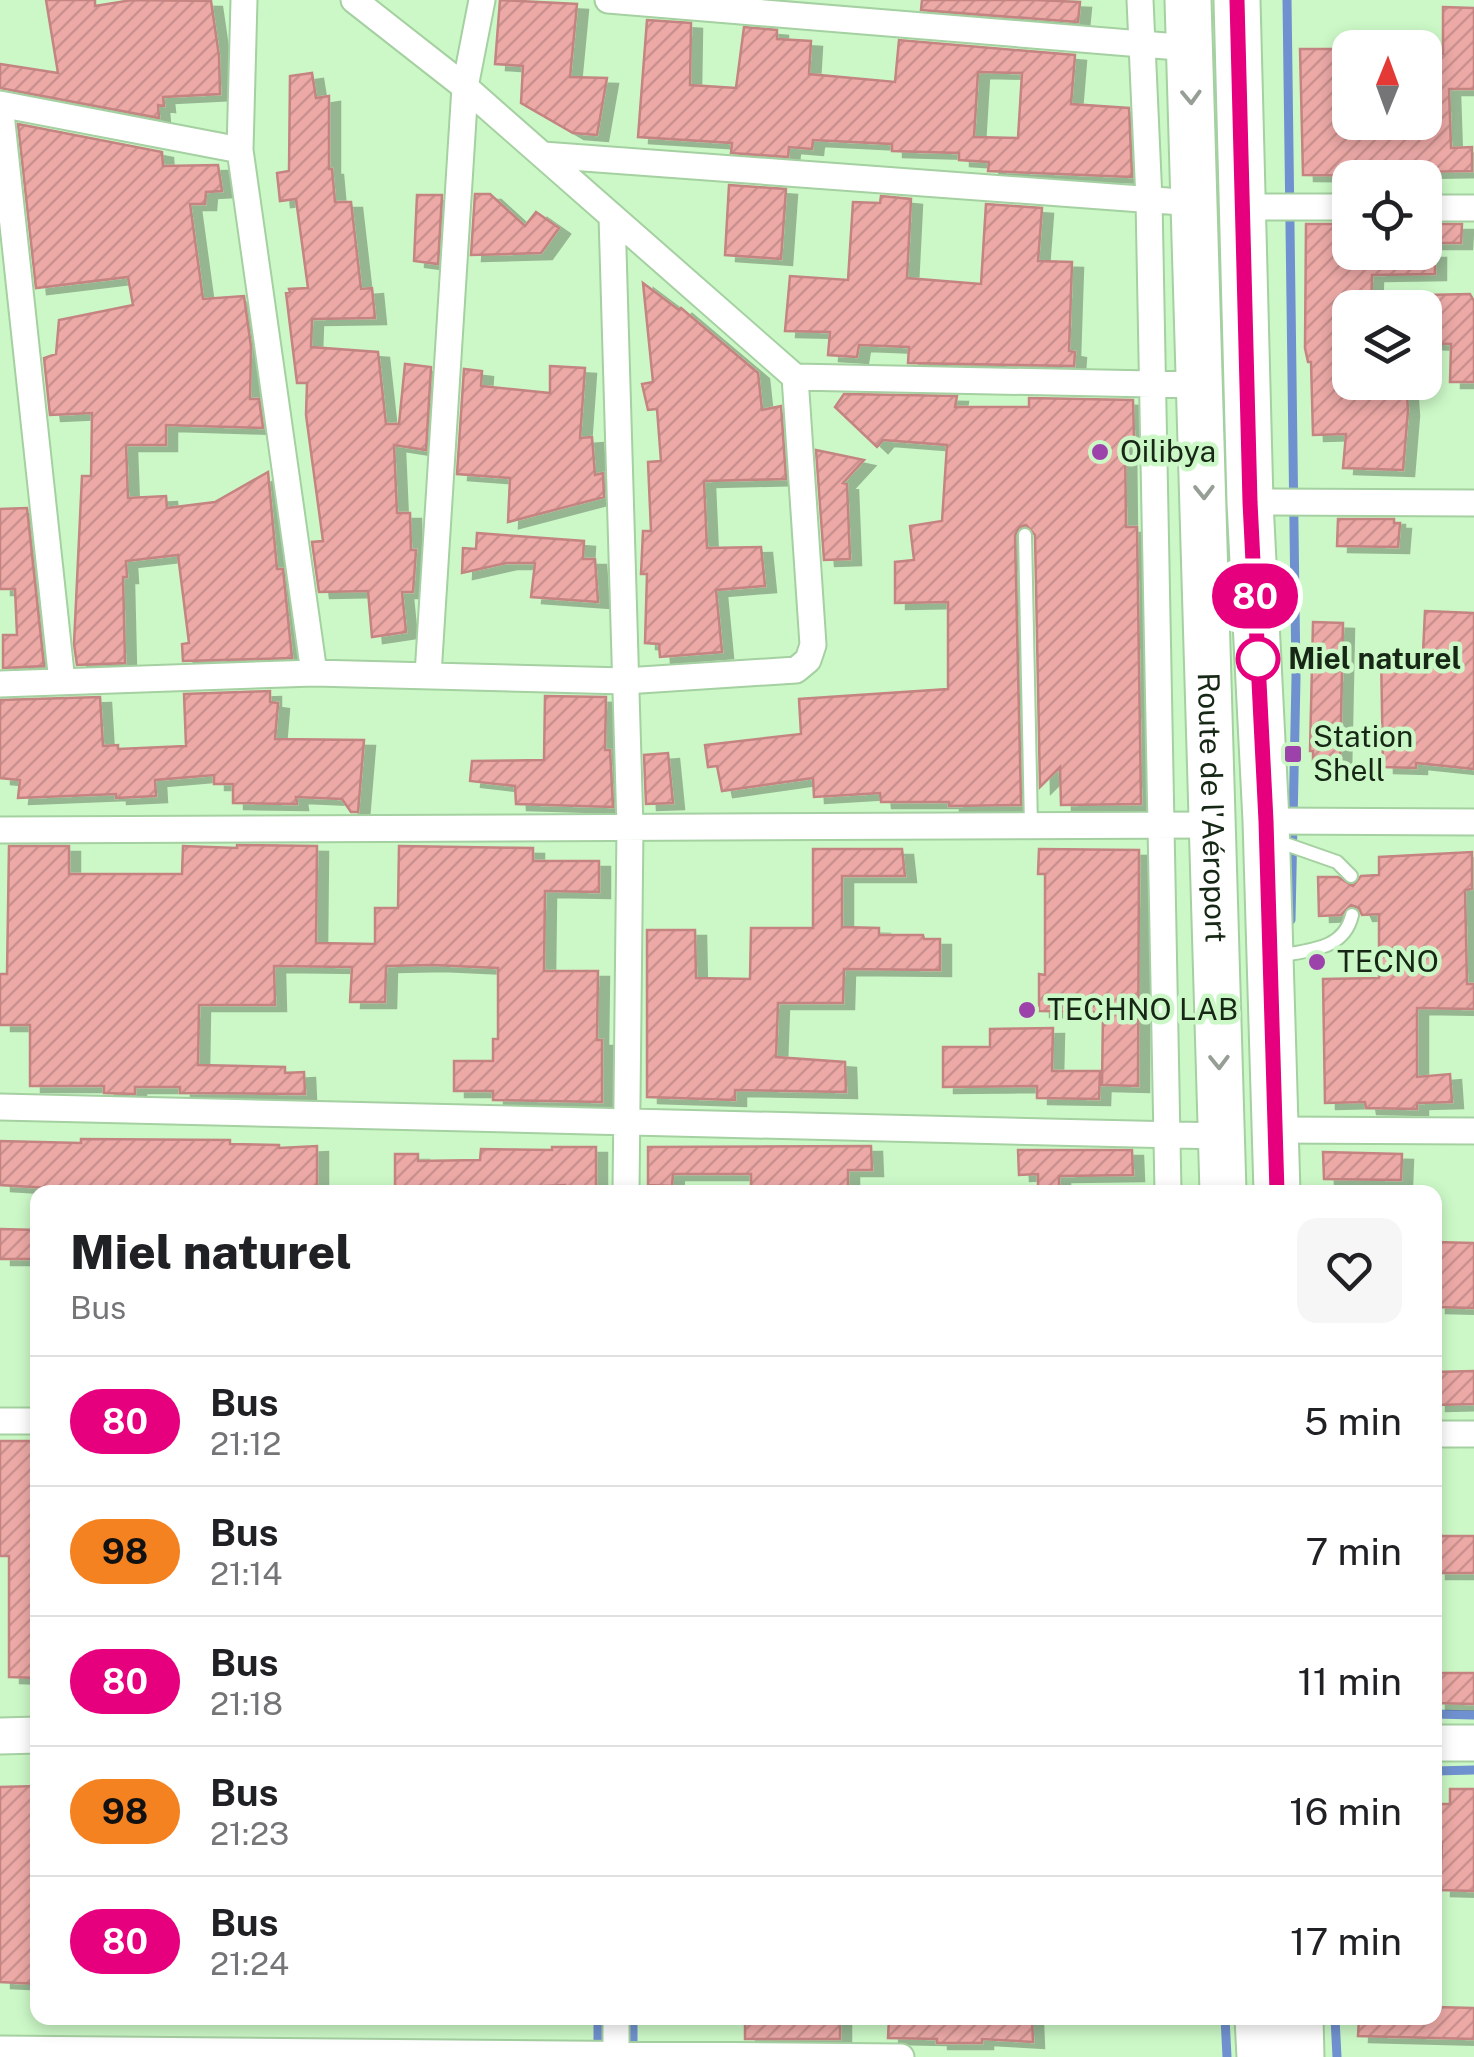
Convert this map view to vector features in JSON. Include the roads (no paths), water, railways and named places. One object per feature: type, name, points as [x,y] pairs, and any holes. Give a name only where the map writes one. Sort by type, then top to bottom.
[{"type":"highway","name":"Route de l'Aéroport","points":[[1188,0],[1223,1185]]},
{"type":"highway","name":"Route de l'Aéroport","points":[[1237,0],[1250,502],[1266,829],[1276,1185]]},
{"type":"highway","points":[[1258,2025],[1260,2057]]},
{"type":"highway","points":[[1300,2025],[1302,2057]]},
{"type":"main road","points":[[0,1736],[30,1735]]},
{"type":"main road","points":[[1442,1742],[1474,1743]]},
{"type":"street","points":[[244,0],[240,150],[314,673]]},
{"type":"street","points":[[354,0],[465,86],[796,376],[1201,386]]},
{"type":"street","points":[[428,675],[465,86],[482,0]]},
{"type":"street","points":[[608,0],[1190,48]]},
{"type":"street","points":[[1140,0],[1150,200],[1168,1185]]},
{"type":"street","points":[[62,682],[0,104],[240,150]]},
{"type":"street","points":[[543,154],[1195,203]]},
{"type":"street","points":[[1242,207],[1332,207]]},
{"type":"street","points":[[1442,208],[1474,208]]},
{"type":"street","points":[[612,216],[630,827],[626,1185]]},
{"type":"street","points":[[0,684],[314,673],[625,681],[796,670],[808,660],[813,645],[796,376]]},
{"type":"street","points":[[1250,502],[1474,503]]},
{"type":"street","points":[[1266,829],[1474,822]]},
{"type":"street","points":[[0,830],[1212,825]]},
{"type":"street","points":[[0,1108],[1221,1136]]},
{"type":"street","points":[[1276,1130],[1474,1131]]},
{"type":"street","points":[[0,1421],[30,1421]]},
{"type":"street","points":[[1442,1434],[1474,1434]]},
{"type":"street","points":[[616,2025],[616,2055]]},
{"type":"street","points":[[0,2049],[901,2057]]},
{"type":"lane","points":[[1025,534],[1030,826]]},
{"type":"lane","points":[[1266,829],[1336,862],[1351,876]]},
{"type":"lane","points":[[1270,958],[1326,947],[1348,930],[1352,915]]},
{"type":"waterway","points":[[1287,0],[1296,678],[1291,920]]},
{"type":"waterway","points":[[1442,1714],[1474,1715]]},
{"type":"waterway","points":[[1442,1771],[1474,1770]]},
{"type":"waterway","points":[[598,2025],[598,2049]]},
{"type":"waterway","points":[[633,2025],[633,2054]]},
{"type":"waterway","points":[[1225,2025],[1227,2057]]},
{"type":"waterway","points":[[1335,2025],[1337,2057]]},
{"type":"place","name":"Oilibya","points":[[1100,452]]},
{"type":"place","name":"Miel naturel","points":[[1258,659]]},
{"type":"place","name":"Station Shell","points":[[1293,754]]},
{"type":"place","name":"TECNO","points":[[1317,962]]},
{"type":"place","name":"TECHNO LAB","points":[[1027,1010]]}]
